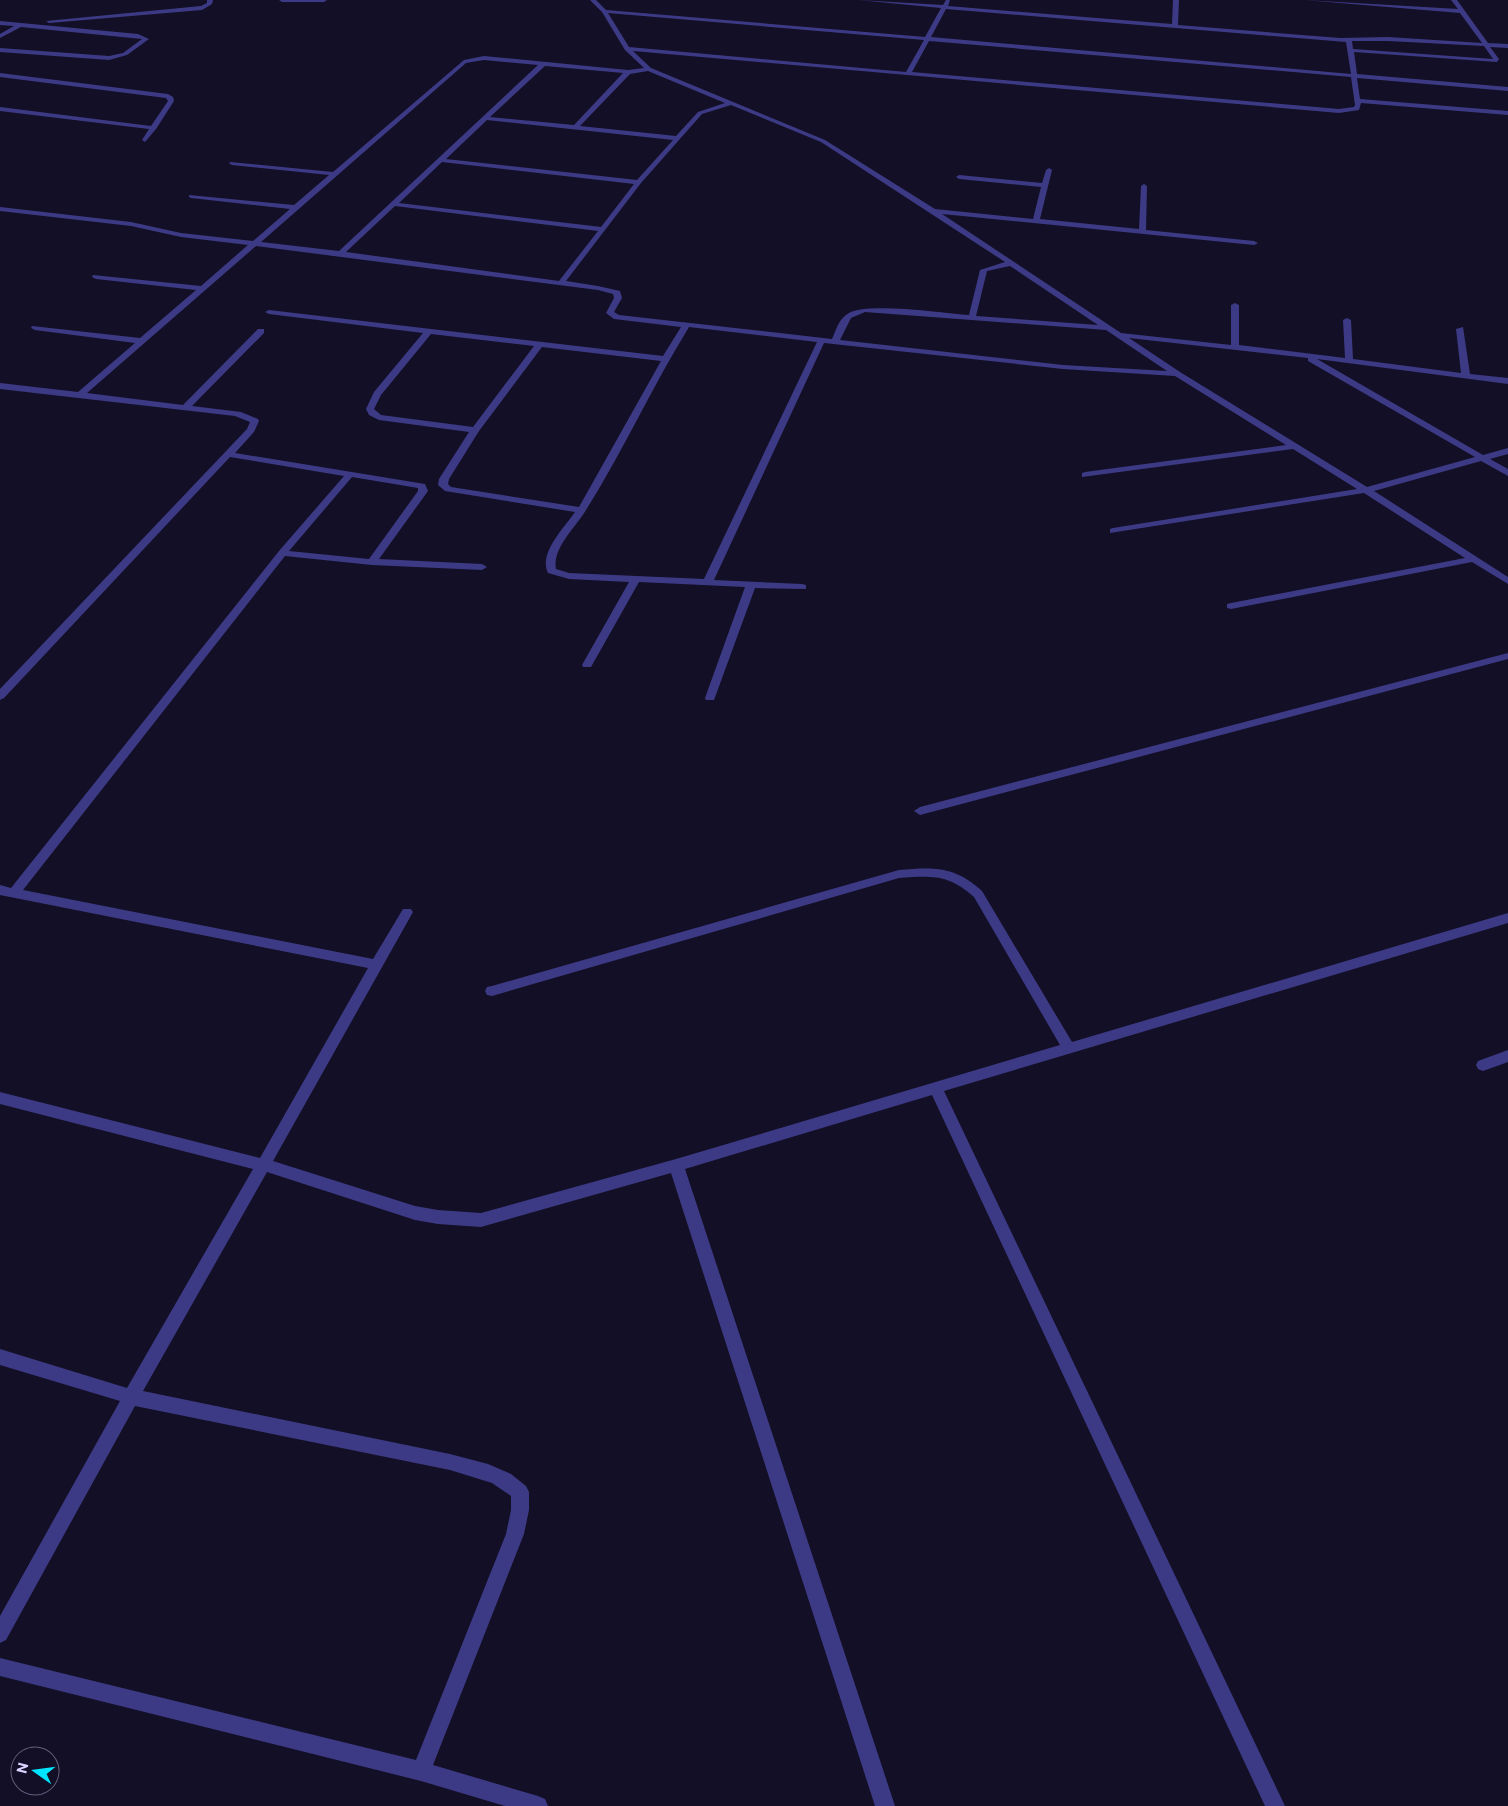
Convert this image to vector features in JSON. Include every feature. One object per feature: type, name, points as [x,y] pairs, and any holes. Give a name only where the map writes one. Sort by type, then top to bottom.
[{"type":"street","points":[[0,36],[20,24],[195,8],[207,6],[210,0]]},
{"type":"street","points":[[282,0],[324,0]]},
{"type":"street","points":[[594,0],[604,11],[627,49],[649,69],[823,140],[933,210],[1177,374],[1366,490],[1508,581]]},
{"type":"street","points":[[861,0],[1349,40],[1388,39],[1508,46]]},
{"type":"street","points":[[908,74],[926,38],[949,0]]},
{"type":"street","points":[[1175,26],[1176,0]]},
{"type":"street","points":[[1306,0],[1461,11]]},
{"type":"street","points":[[1350,50],[1495,61],[1496,59],[1454,0]]},
{"type":"street","points":[[604,11],[1508,89]]},
{"type":"street","points":[[0,23],[138,36],[145,37],[146,40],[125,54],[109,58],[0,50]]},
{"type":"street","points":[[627,49],[1330,111],[1356,109],[1358,101],[1349,40]]},
{"type":"street","points":[[0,58],[12,51]]},
{"type":"street","points":[[79,394],[464,62],[484,58],[628,72],[649,69]]},
{"type":"street","points":[[340,254],[544,63]]},
{"type":"street","points":[[576,127],[628,72]]},
{"type":"street","points":[[0,75],[168,96],[171,98],[171,101],[145,140]]},
{"type":"street","points":[[1358,101],[1508,113]]},
{"type":"street","points":[[560,284],[602,228],[676,138],[700,113],[731,103]]},
{"type":"street","points":[[0,109],[154,128]]},
{"type":"street","points":[[486,118],[676,138]]},
{"type":"street","points":[[441,160],[639,182]]},
{"type":"street","points":[[232,163],[334,174]]},
{"type":"street","points":[[1036,221],[1050,170]]},
{"type":"street","points":[[960,177],[1046,185]]},
{"type":"street","points":[[1142,232],[1144,186]]},
{"type":"street","points":[[191,196],[294,207]]},
{"type":"street","points":[[393,204],[602,228]]},
{"type":"street","points":[[0,209],[131,224],[169,234],[340,254],[598,288],[617,293],[618,298],[610,313],[617,317],[1064,367],[1177,374]]},
{"type":"street","points":[[933,210],[1254,243]]},
{"type":"street","points":[[972,318],[984,270],[1011,263]]},
{"type":"street","points":[[96,277],[202,288]]},
{"type":"street","points":[[1235,305],[1235,348]]},
{"type":"street","points":[[835,341],[846,317],[858,311],[890,311],[1109,328]]},
{"type":"street","points":[[269,312],[665,359]]},
{"type":"street","points":[[1347,320],[1348,361]]},
{"type":"street","points":[[687,324],[665,359],[581,510],[551,556],[548,566],[551,571],[560,575],[802,587]]},
{"type":"street","points":[[35,328],[142,341]]},
{"type":"street","points":[[1460,329],[1466,376]]},
{"type":"street","points":[[186,407],[261,331]]},
{"type":"street","points":[[429,331],[377,394],[370,409],[372,413],[379,417],[475,430]]},
{"type":"street","points":[[1118,335],[1305,355],[1508,381]]},
{"type":"street","points":[[708,581],[822,339]]},
{"type":"street","points":[[540,344],[475,430],[444,479],[443,485],[453,490],[581,510]]},
{"type":"street","points":[[1305,355],[1508,473]]},
{"type":"street","points":[[0,386],[186,407],[252,418],[254,420],[251,430],[0,696]]},
{"type":"street","points":[[1085,475],[1295,446]]},
{"type":"street","points":[[1113,531],[1366,490],[1508,451]]},
{"type":"street","points":[[227,454],[415,484],[423,488],[372,562]]},
{"type":"street","points":[[15,892],[282,553],[350,474]]},
{"type":"street","points":[[282,553],[372,562],[482,566]]},
{"type":"street","points":[[1231,606],[1473,558]]},
{"type":"street","points":[[587,665],[636,579]]},
{"type":"street","points":[[710,698],[751,584]]},
{"type":"street","points":[[920,811],[1508,656]]},
{"type":"street","points":[[492,991],[899,874],[930,871],[948,873],[966,882],[978,894],[1070,1048]]},
{"type":"street","points":[[0,890],[377,965]]},
{"type":"street","points":[[0,1634],[131,1397],[407,912]]},
{"type":"street","points":[[0,1098],[264,1165],[415,1213],[438,1217],[481,1220],[676,1165],[1508,918]]},
{"type":"street","points":[[1483,1065],[1508,1056]]},
{"type":"street","points":[[936,1088],[1275,1806]]},
{"type":"street","points":[[676,1165],[885,1806]]},
{"type":"street","points":[[0,1357],[131,1397],[450,1462],[512,1482],[520,1492],[520,1510],[515,1534],[421,1771]]},
{"type":"street","points":[[0,1667],[421,1771],[538,1806]]}]
